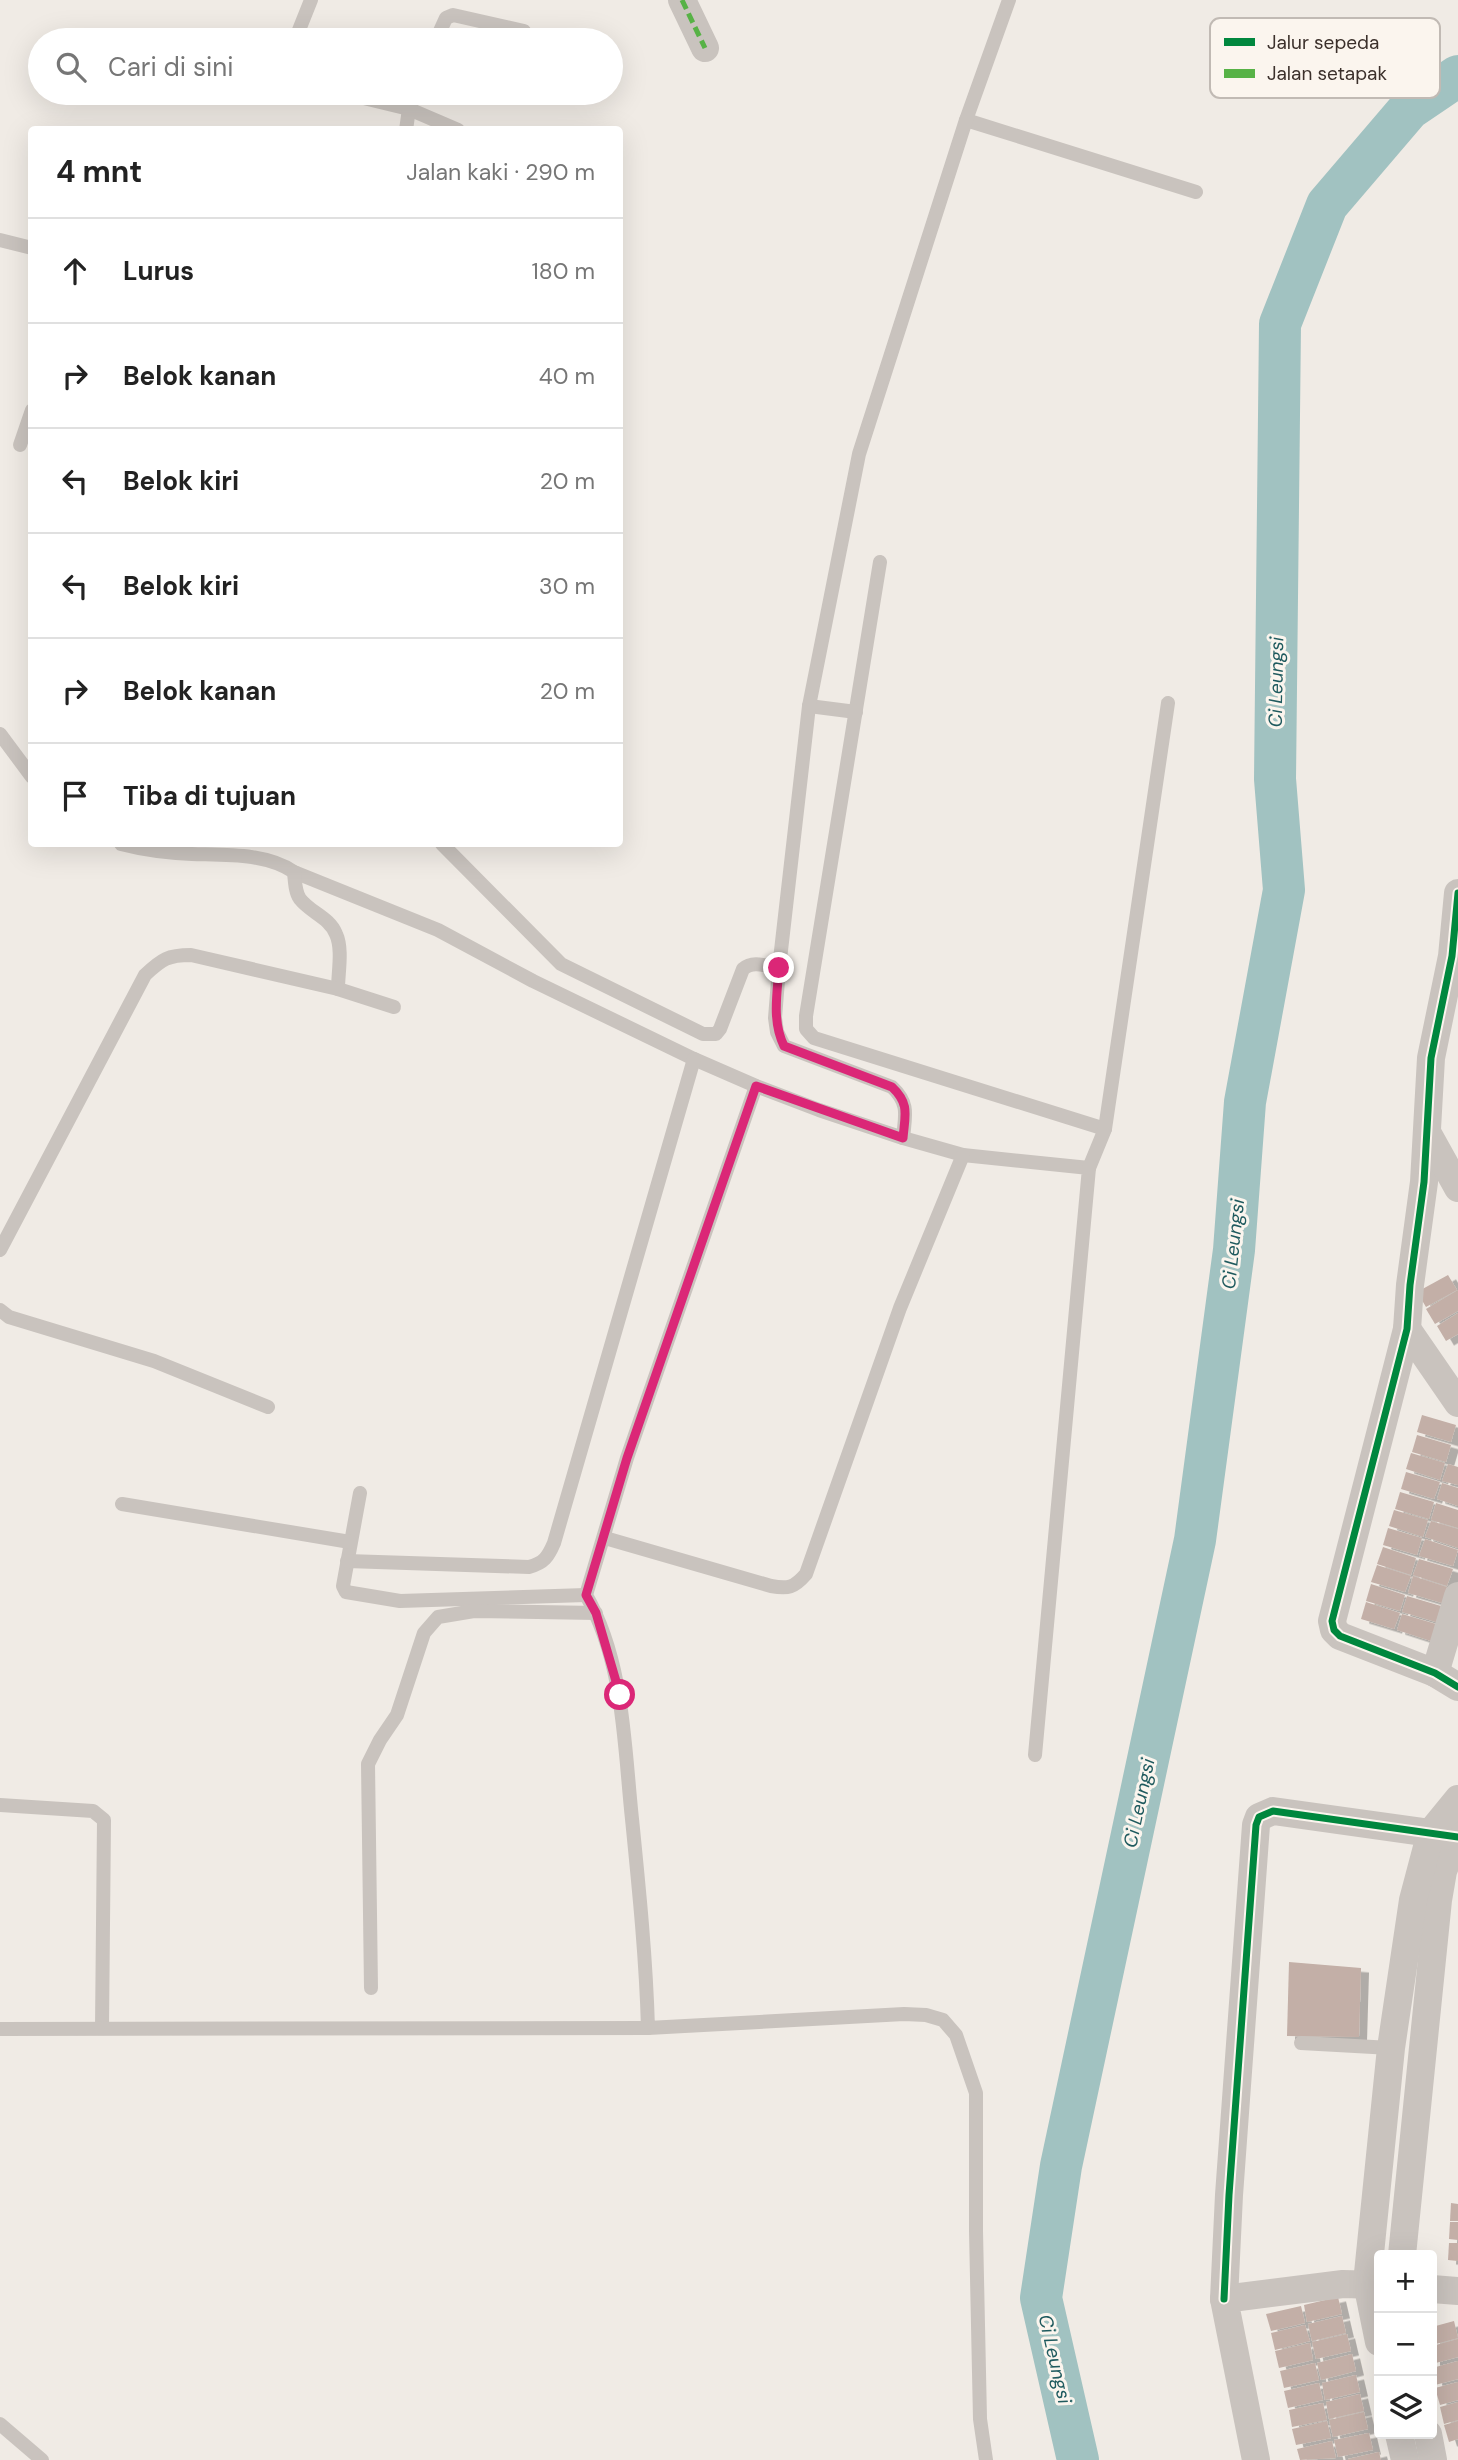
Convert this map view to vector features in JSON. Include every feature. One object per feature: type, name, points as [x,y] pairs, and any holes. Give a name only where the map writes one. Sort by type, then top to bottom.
[{"type":"street","points":[[682,0],[705,48]]},
{"type":"street","points":[[1458,893],[1455,962],[1431,1058],[1428,1134],[1407,1329],[1332,1621],[1334,1630],[1340,1636],[1447,1680],[1458,1596]]},
{"type":"street","points":[[1428,1134],[1458,1188]]},
{"type":"street","points":[[1407,1329],[1458,1403]]},
{"type":"street","points":[[1403,2250],[1438,1900],[1458,1799]]},
{"type":"street","points":[[1256,2460],[1224,2299],[1256,1825],[1259,1817],[1273,1811],[1450,1835]]},
{"type":"street","points":[[1376,2313],[1373,2284],[1391,2048],[1413,1900],[1450,1835]]},
{"type":"street","points":[[1224,2299],[1343,2284],[1373,2284]]},
{"type":"street","points":[[1437,2289],[1458,2291]]},
{"type":"street","points":[[1400,2439],[1405,2460]]},
{"type":"street","points":[[1429,2439],[1433,2460]]},
{"type":"lane","points":[[300,28],[311,0]]},
{"type":"lane","points":[[903,1138],[906,1110],[903,1098],[892,1087],[784,1046],[777,1032],[775,1018],[779,968],[809,706],[859,454],[966,120],[1009,0]]},
{"type":"lane","points":[[441,28],[446,18],[453,15],[507,28]]},
{"type":"lane","points":[[392,105],[449,126]]},
{"type":"lane","points":[[407,126],[410,105]]},
{"type":"lane","points":[[966,120],[1196,192]]},
{"type":"lane","points":[[0,240],[28,247]]},
{"type":"lane","points":[[20,445],[28,422]]},
{"type":"lane","points":[[880,562],[806,1029],[814,1038],[1105,1129]]},
{"type":"lane","points":[[1035,1755],[1090,1168],[1105,1129],[1168,703]]},
{"type":"lane","points":[[809,706],[856,712]]},
{"type":"lane","points":[[0,734],[28,772]]},
{"type":"lane","points":[[138,847],[280,863],[294,872],[438,930],[533,981],[756,1086],[903,1138],[963,1155],[1090,1168]]},
{"type":"lane","points":[[445,847],[561,964],[703,1034],[716,1034],[720,1029],[743,969],[748,964],[779,968]]},
{"type":"lane","points":[[294,872],[297,892],[302,901],[323,916],[336,932],[339,943],[338,989]]},
{"type":"lane","points":[[0,1250],[145,975],[170,955],[191,955],[338,989],[394,1007]]},
{"type":"lane","points":[[347,1561],[529,1567],[547,1559],[554,1543],[695,1059]]},
{"type":"lane","points":[[648,2028],[647,1969],[620,1695],[596,1613],[586,1595],[627,1458],[756,1086]]},
{"type":"lane","points":[[605,1538],[771,1586],[788,1588],[797,1585],[806,1574],[900,1308],[963,1155]]},
{"type":"lane","points":[[0,1310],[9,1317],[154,1361],[268,1406]]},
{"type":"lane","points":[[360,1493],[343,1586],[346,1592],[400,1601],[586,1595]]},
{"type":"lane","points":[[122,1504],[350,1542]]},
{"type":"lane","points":[[371,1988],[368,1764],[397,1715],[424,1633],[438,1617],[474,1611],[596,1613]]},
{"type":"lane","points":[[0,1805],[93,1811],[104,1821],[102,2028]]},
{"type":"lane","points":[[0,2029],[648,2028],[904,2014],[926,2015],[943,2020],[956,2035],[976,2093],[980,2419],[986,2460]]},
{"type":"lane","points":[[1301,2043],[1391,2048]]},
{"type":"lane","points":[[0,2424],[42,2460]]},
{"type":"building","points":[[1448,1275],[1457,1290],[1426,1307],[1417,1292]]},
{"type":"building","points":[[1458,1290],[1458,1311],[1435,1324],[1426,1309]]},
{"type":"building","points":[[1458,1313],[1458,1334],[1446,1341],[1437,1326]]},
{"type":"building","points":[[1422,1415],[1456,1425],[1451,1442],[1417,1432]]},
{"type":"building","points":[[1417,1435],[1451,1445],[1446,1462],[1412,1452]]},
{"type":"building","points":[[1411,1453],[1445,1463],[1440,1480],[1406,1469]]},
{"type":"building","points":[[1448,1464],[1458,1467],[1458,1485],[1442,1481]]},
{"type":"building","points":[[1406,1472],[1440,1482],[1434,1499],[1401,1489]]},
{"type":"building","points":[[1442,1483],[1458,1488],[1458,1506],[1437,1499]]},
{"type":"building","points":[[1400,1492],[1434,1502],[1429,1519],[1395,1509]]},
{"type":"building","points":[[1436,1503],[1458,1510],[1458,1528],[1431,1520]]},
{"type":"building","points":[[1394,1510],[1428,1520],[1423,1537],[1389,1526]]},
{"type":"building","points":[[1431,1521],[1458,1529],[1458,1548],[1425,1537]]},
{"type":"building","points":[[1388,1528],[1422,1538],[1417,1555],[1383,1545]]},
{"type":"building","points":[[1425,1539],[1458,1550],[1453,1566],[1419,1556]]},
{"type":"building","points":[[1383,1547],[1416,1558],[1411,1575],[1377,1564]]},
{"type":"building","points":[[1419,1559],[1453,1569],[1447,1586],[1413,1575]]},
{"type":"building","points":[[1377,1565],[1411,1576],[1405,1592],[1371,1582]]},
{"type":"building","points":[[1413,1576],[1447,1587],[1442,1603],[1408,1593]]},
{"type":"building","points":[[1371,1584],[1405,1595],[1400,1611],[1366,1601]]},
{"type":"building","points":[[1407,1596],[1441,1606],[1436,1622],[1402,1612]]},
{"type":"building","points":[[1366,1602],[1400,1613],[1394,1629],[1361,1619]]},
{"type":"building","points":[[1402,1614],[1436,1624],[1431,1641],[1397,1630]]},
{"type":"building","points":[[1289,1962],[1361,1968],[1359,2037],[1287,2036]]},
{"type":"building","points":[[1451,2203],[1458,2204],[1458,2221],[1450,2221]]},
{"type":"building","points":[[1450,2222],[1458,2222],[1458,2240],[1449,2239]]},
{"type":"building","points":[[1449,2243],[1458,2243],[1458,2261],[1448,2260]]},
{"type":"building","points":[[1338,2297],[1342,2314],[1307,2322],[1304,2305]]},
{"type":"building","points":[[1301,2306],[1305,2323],[1271,2331],[1266,2314]]},
{"type":"building","points":[[1342,2316],[1346,2333],[1312,2341],[1308,2324]]},
{"type":"building","points":[[1454,2321],[1458,2338],[1437,2344],[1437,2326]]},
{"type":"building","points":[[1305,2325],[1310,2341],[1275,2350],[1271,2333]]},
{"type":"building","points":[[1347,2334],[1351,2351],[1316,2359],[1312,2342]]},
{"type":"building","points":[[1458,2339],[1458,2357],[1437,2363],[1437,2345]]},
{"type":"building","points":[[1310,2343],[1313,2360],[1279,2368],[1275,2351]]},
{"type":"building","points":[[1352,2354],[1356,2371],[1321,2380],[1317,2363]]},
{"type":"building","points":[[1458,2361],[1458,2379],[1437,2384],[1437,2367]]},
{"type":"building","points":[[1315,2363],[1319,2380],[1284,2388],[1280,2371]]},
{"type":"building","points":[[1356,2375],[1360,2392],[1325,2400],[1322,2383]]},
{"type":"building","points":[[1458,2382],[1458,2400],[1440,2405],[1437,2387]]},
{"type":"building","points":[[1319,2383],[1323,2400],[1288,2408],[1284,2391]]},
{"type":"building","points":[[1360,2394],[1364,2411],[1329,2419],[1326,2402]]},
{"type":"building","points":[[1458,2402],[1458,2420],[1444,2424],[1440,2407]]},
{"type":"building","points":[[1323,2403],[1327,2420],[1292,2427],[1289,2410]]},
{"type":"building","points":[[1364,2412],[1368,2429],[1333,2437],[1329,2420]]},
{"type":"building","points":[[1327,2421],[1331,2438],[1296,2445],[1292,2429]]},
{"type":"building","points":[[1458,2421],[1458,2439],[1449,2442],[1444,2425]]},
{"type":"building","points":[[1369,2433],[1373,2450],[1338,2457],[1334,2440]]},
{"type":"building","points":[[1332,2441],[1336,2458],[1300,2460],[1297,2449]]},
{"type":"building","points":[[1379,2452],[1381,2460],[1348,2460],[1348,2459]]},
{"type":"waterway","name":"Ci Leungsi","points":[[1440,88],[1458,76]]},
{"type":"waterway","name":"Ci Leungsi","points":[[1078,2460],[1041,2298],[1061,2166],[1195,1540],[1234,1250],[1245,1102],[1284,890],[1275,779],[1280,324],[1327,205],[1409,109],[1425,98]]},
{"type":"marked path","points":[[682,0],[705,48]]},
{"type":"cycle path","points":[[1458,893],[1452,956],[1431,1058],[1424,1182],[1407,1329],[1332,1621],[1334,1630],[1340,1636],[1435,1673],[1458,1687]]},
{"type":"cycle path","points":[[1224,2299],[1229,2195],[1256,1825],[1259,1817],[1273,1811],[1458,1837]]},
{"type":"route","points":[[620,1695],[596,1613],[586,1595],[627,1458],[756,1086],[903,1138],[906,1110],[903,1098],[892,1087],[784,1046],[777,1032],[775,1018],[779,968]]}]
